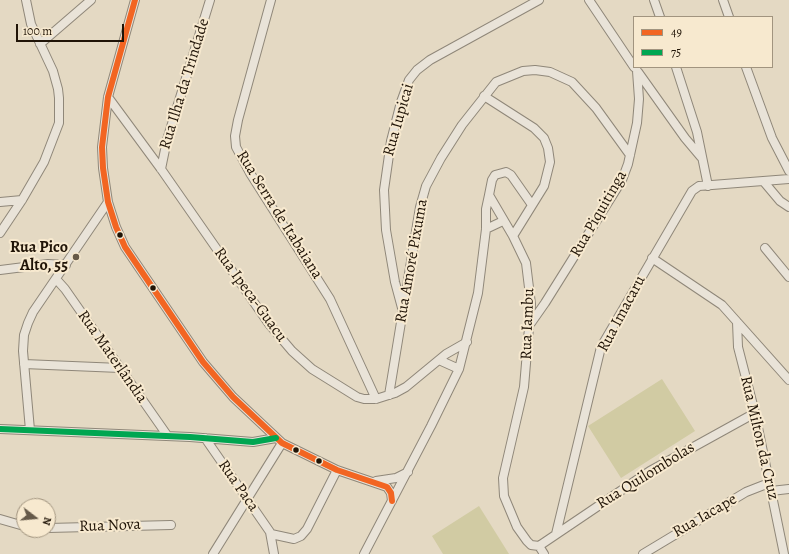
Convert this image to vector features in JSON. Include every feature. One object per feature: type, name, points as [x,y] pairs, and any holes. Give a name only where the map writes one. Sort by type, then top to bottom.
[{"type":"street","points":[[0,233],[22,200],[44,162],[53,140],[59,118],[58,89],[53,71],[31,24],[26,0]]},
{"type":"street","points":[[40,44],[91,0]]},
{"type":"street","points":[[136,0],[108,97],[102,147],[103,168],[108,202],[116,227],[125,247],[203,362],[233,397],[279,440],[337,470],[387,487],[392,493],[392,501]]},
{"type":"street","name":"Rua Ilha da Trindade","points":[[161,169],[167,140],[210,0]]},
{"type":"street","name":"Rua Serra de Itabaiana","points":[[271,0],[238,120],[235,136],[236,146],[250,173],[330,299],[376,399]]},
{"type":"street","name":"Rua Iupicai","points":[[403,311],[395,282],[386,230],[384,190],[391,141],[401,102],[410,80],[417,70],[430,60],[539,0]]},
{"type":"street","points":[[589,0],[633,65]]},
{"type":"street","points":[[654,0],[660,16]]},
{"type":"street","points":[[723,0],[729,16]]},
{"type":"street","points":[[635,68],[685,138],[702,158]]},
{"type":"street","name":"Rua Piquitinga","points":[[530,323],[545,303],[616,192],[622,180],[630,155],[639,100],[635,68]]},
{"type":"street","points":[[676,68],[697,132],[708,186]]},
{"type":"street","points":[[746,68],[772,138],[789,171]]},
{"type":"street","name":"Rua Amoré Pixuma","points":[[389,395],[420,207],[426,186],[441,158],[462,125],[496,82],[510,75],[523,71],[550,72],[572,82],[585,95],[630,155]]},
{"type":"street","points":[[484,96],[534,128],[544,138],[548,148],[550,162],[548,175],[544,186],[512,236]]},
{"type":"street","name":"Rua Ipeca-Guacu","points":[[108,97],[161,169],[269,324],[292,351],[312,369],[357,397],[364,399],[376,399],[406,387],[439,360],[467,342]]},
{"type":"street","points":[[364,554],[408,472],[459,369],[467,342],[478,293],[486,229],[486,209],[492,180],[495,175],[506,172],[511,175],[532,205]]},
{"type":"street","name":"Rua Imacaru","points":[[556,534],[600,351],[605,338],[692,191],[699,186],[789,179]]},
{"type":"street","points":[[764,182],[780,201],[789,207]]},
{"type":"street","name":"Rua Iambu","points":[[489,195],[526,263],[531,304],[524,387],[506,462],[503,487],[509,508],[517,527],[527,541],[532,545],[540,546]]},
{"type":"street","points":[[0,202],[22,200]]},
{"type":"street","points":[[30,430],[24,364],[24,335],[28,323],[33,312],[108,202]]},
{"type":"street","points":[[486,229],[503,221]]},
{"type":"street","points":[[765,248],[789,277]]},
{"type":"street","points":[[652,258],[722,305],[789,380]]},
{"type":"street","points":[[0,270],[48,264],[66,265]]},
{"type":"street","name":"Rua Materlândia","points":[[56,279],[65,289],[167,436]]},
{"type":"street","name":"Rua Milton da Cruz","points":[[737,322],[738,348],[755,413],[784,553]]},
{"type":"street","points":[[738,348],[742,339],[750,337]]},
{"type":"street","points":[[439,360],[459,369]]},
{"type":"street","points":[[24,364],[120,368]]},
{"type":"street","name":"Rua Quilombolas","points":[[540,546],[650,471],[755,413]]},
{"type":"street","points":[[0,429],[167,436],[253,442],[279,440]]},
{"type":"street","name":"Rua Paca","points":[[204,438],[247,497],[271,534]]},
{"type":"street","points":[[213,554],[279,440]]},
{"type":"street","points":[[274,554],[271,534],[294,539],[301,536],[307,529],[337,470]]},
{"type":"street","points":[[373,482],[396,478],[408,472]]},
{"type":"street","name":"Rua Iacape","points":[[643,554],[746,492],[770,487],[789,489]]},
{"type":"street","points":[[0,519],[16,524]]},
{"type":"street","name":"Rua Nova","points":[[56,528],[171,525]]},
{"type":"street","points":[[540,546],[544,554]]},
{"type":"shaded area","points":[[662,379],[695,431],[621,478],[588,426]]},
{"type":"shaded area","points":[[479,506],[509,554],[443,554],[432,536]]},
{"type":"transit line","name":"49","points":[[135,0],[108,97],[102,147],[103,168],[108,202],[116,227],[125,247],[203,362],[233,397],[282,443],[337,470],[387,487],[391,493],[392,501]]},
{"type":"transit line","name":"75","points":[[0,429],[190,437],[253,442],[276,438]]},
{"type":"place","name":"Rua Pico Alto, 55","points":[[76,257]]}]
